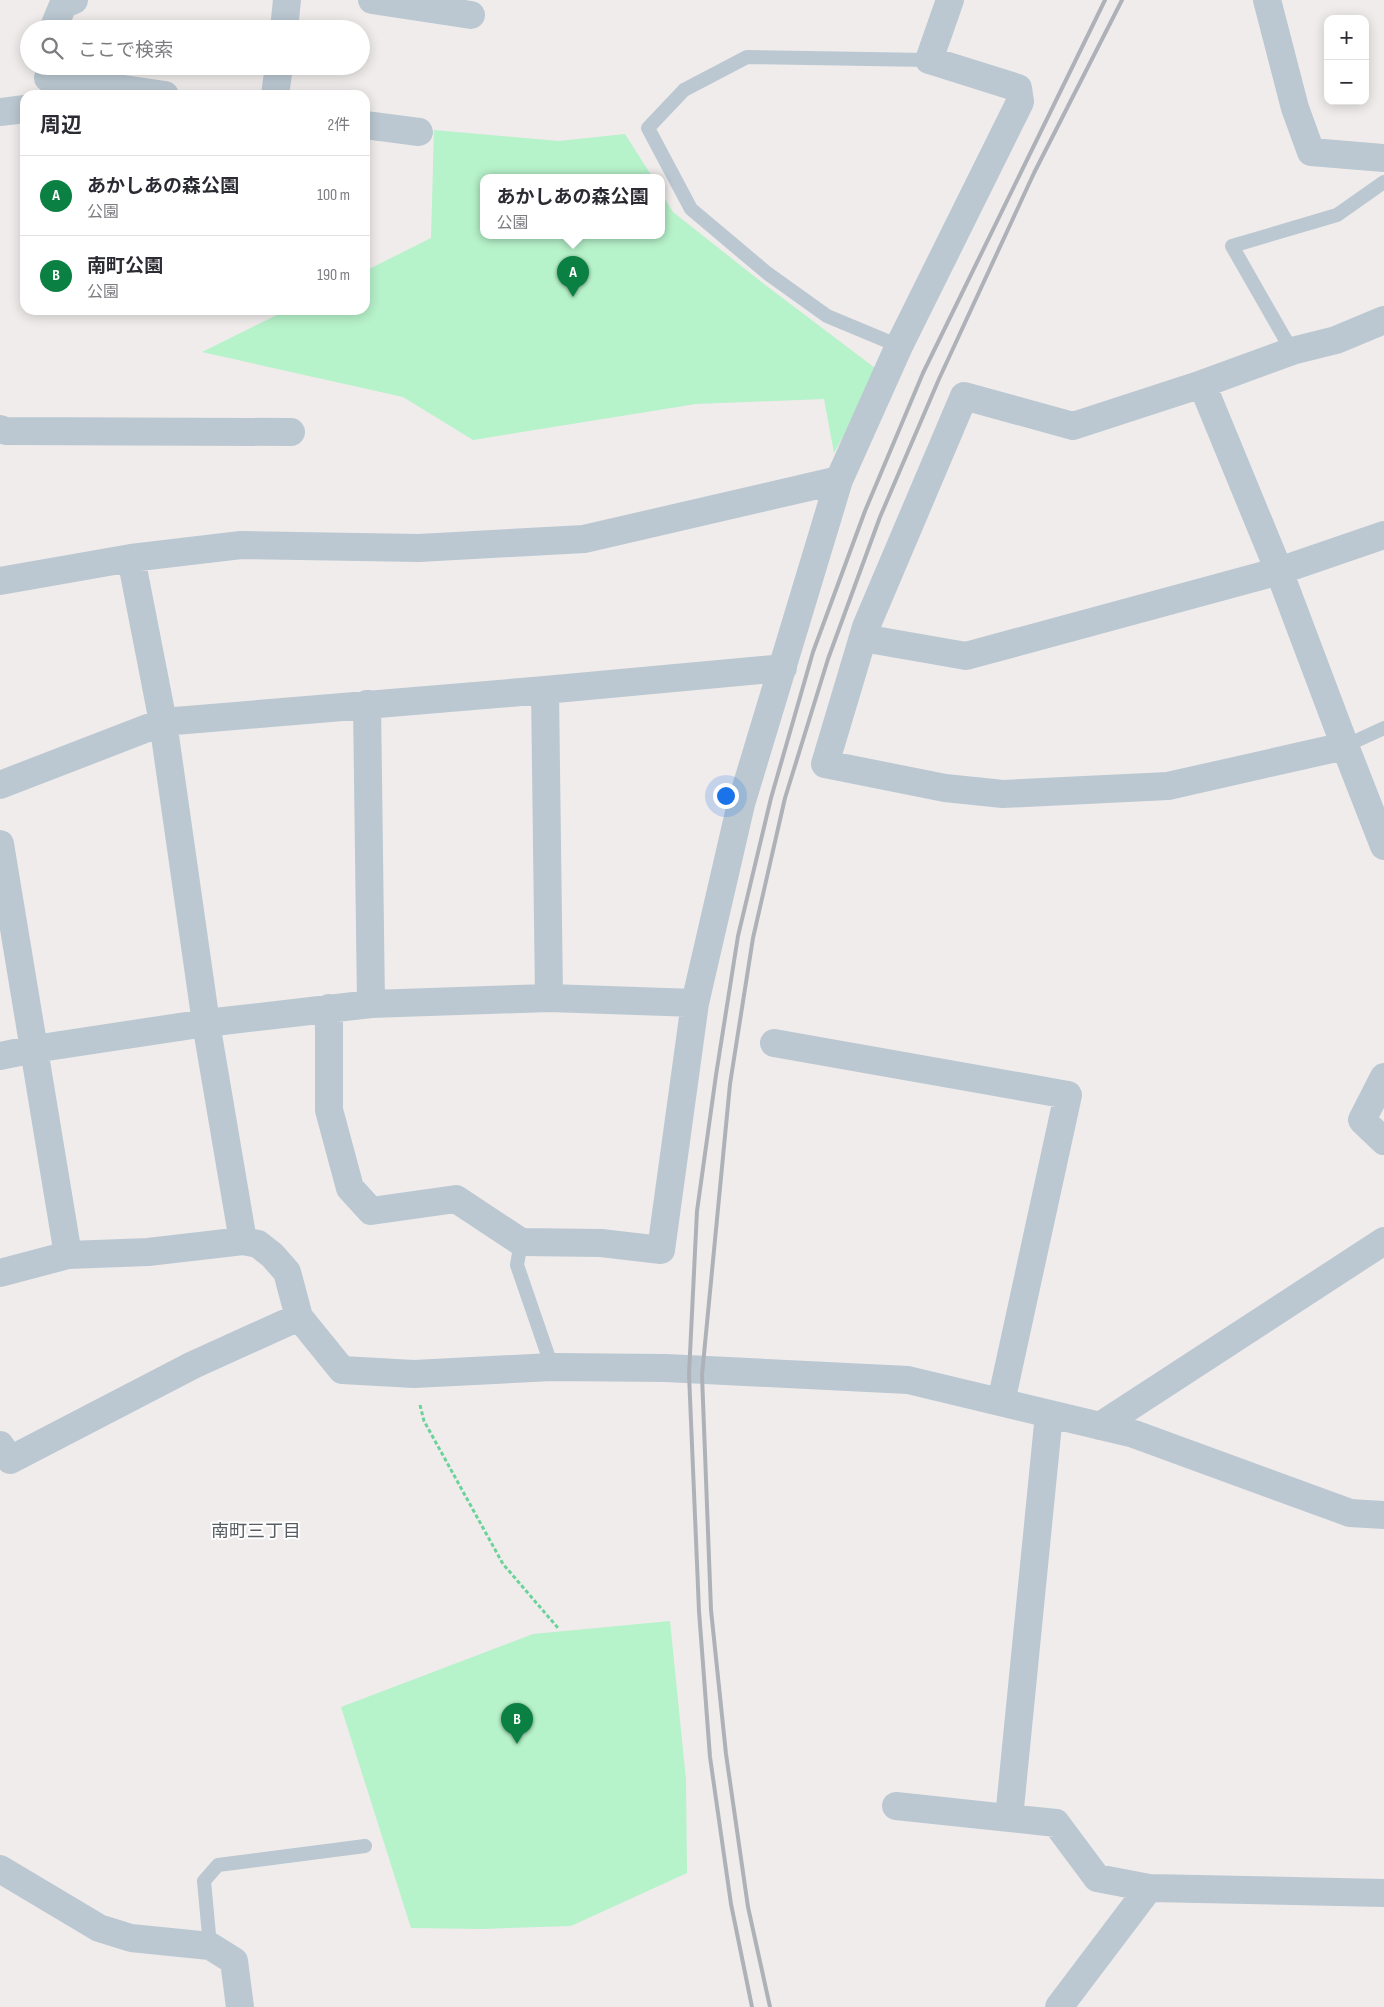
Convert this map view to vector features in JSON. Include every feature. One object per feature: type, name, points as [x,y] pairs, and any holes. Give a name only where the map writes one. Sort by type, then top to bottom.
[{"type":"street","points":[[57,20],[63,5],[74,0]]},
{"type":"street","points":[[285,20],[288,0]]},
{"type":"street","points":[[372,0],[471,15]]},
{"type":"street","points":[[329,1008],[329,1110],[350,1188],[371,1211],[456,1199],[521,1242],[601,1243],[661,1250],[695,1003],[741,804],[839,480],[899,346],[1020,102],[1018,88],[929,60],[950,0]]},
{"type":"street","points":[[1267,0],[1295,108],[1311,152],[1384,158]]},
{"type":"street","points":[[276,90],[277,75]]},
{"type":"street","points":[[46,80],[125,90]]},
{"type":"street","points":[[0,112],[20,110]]},
{"type":"street","points":[[370,126],[419,132]]},
{"type":"street","points":[[1345,746],[1168,786],[1003,794],[945,788],[825,764],[863,638],[964,396],[1074,426],[1202,384],[1292,351],[1336,340],[1384,320]]},
{"type":"street","points":[[1202,384],[1279,571],[1384,846]]},
{"type":"street","points":[[0,429],[16,431],[291,432]]},
{"type":"street","points":[[0,581],[131,558],[241,545],[418,548],[584,539],[839,480]]},
{"type":"street","points":[[863,638],[966,656],[1279,571],[1384,535]]},
{"type":"street","points":[[131,558],[163,722],[206,1023],[243,1241]]},
{"type":"street","points":[[0,785],[163,722],[783,668]]},
{"type":"street","points":[[544,690],[549,998]]},
{"type":"street","points":[[368,704],[372,1004]]},
{"type":"street","points":[[0,844],[68,1255]]},
{"type":"street","points":[[0,1056],[34,1049],[206,1023],[372,1004],[549,998],[695,1003]]},
{"type":"street","points":[[774,1042],[1068,1095],[1001,1402]]},
{"type":"street","points":[[1384,1077],[1362,1120],[1384,1141]]},
{"type":"street","points":[[0,1273],[68,1255],[148,1252],[243,1241],[258,1244],[272,1254],[287,1272],[299,1317],[342,1370],[414,1374],[552,1367],[681,1368],[908,1380],[1134,1434],[1350,1513],[1384,1514]]},
{"type":"street","points":[[1100,1426],[1384,1241]]},
{"type":"street","points":[[0,1445],[10,1460],[193,1364],[299,1317]]},
{"type":"street","points":[[1009,1818],[1049,1414]]},
{"type":"street","points":[[896,1806],[1056,1823],[1097,1878],[1149,1888],[1384,1893]]},
{"type":"street","points":[[0,1869],[99,1928],[131,1938],[210,1946],[234,1960],[240,2007]]},
{"type":"street","points":[[1059,2007],[1149,1888]]},
{"type":"lane","points":[[899,346],[827,316],[767,273],[691,209],[648,128],[684,90],[747,57],[929,60]]},
{"type":"lane","points":[[1292,351],[1232,246],[1337,215],[1384,182]]},
{"type":"lane","points":[[1345,746],[1384,728]]},
{"type":"lane","points":[[521,1242],[517,1265],[552,1367]]},
{"type":"lane","points":[[210,1946],[204,1880],[218,1865],[365,1846]]},
{"type":"path","points":[[414,1374],[424,1421],[503,1564],[558,1628]]},
{"type":"green space","points":[[434,130],[559,141],[625,134],[650,174],[480,174],[480,239],[665,239],[665,199],[673,212],[879,371],[834,453],[824,399],[696,404],[473,440],[403,397],[202,352],[277,315],[370,315],[370,268],[431,238]]},
{"type":"green space","points":[[670,1621],[686,1780],[687,1873],[571,1926],[481,1929],[411,1928],[341,1707],[533,1634]]},
{"type":"railway","points":[[752,2007],[731,1904],[710,1757],[699,1611],[689,1374],[697,1211],[738,936],[771,798],[813,652],[865,511],[923,373],[1105,0]]},
{"type":"railway","points":[[770,2007],[748,1907],[726,1754],[711,1610],[702,1375],[730,1084],[753,938],[785,798],[828,659],[880,517],[939,379],[1034,173],[1122,0]]},
{"type":"place","name":"あかしあの森公園","points":[[573,297]]},
{"type":"place","name":"南町公園","points":[[517,1744]]},
{"type":"district","name":"南町三丁目","points":[[256,1531]]}]
